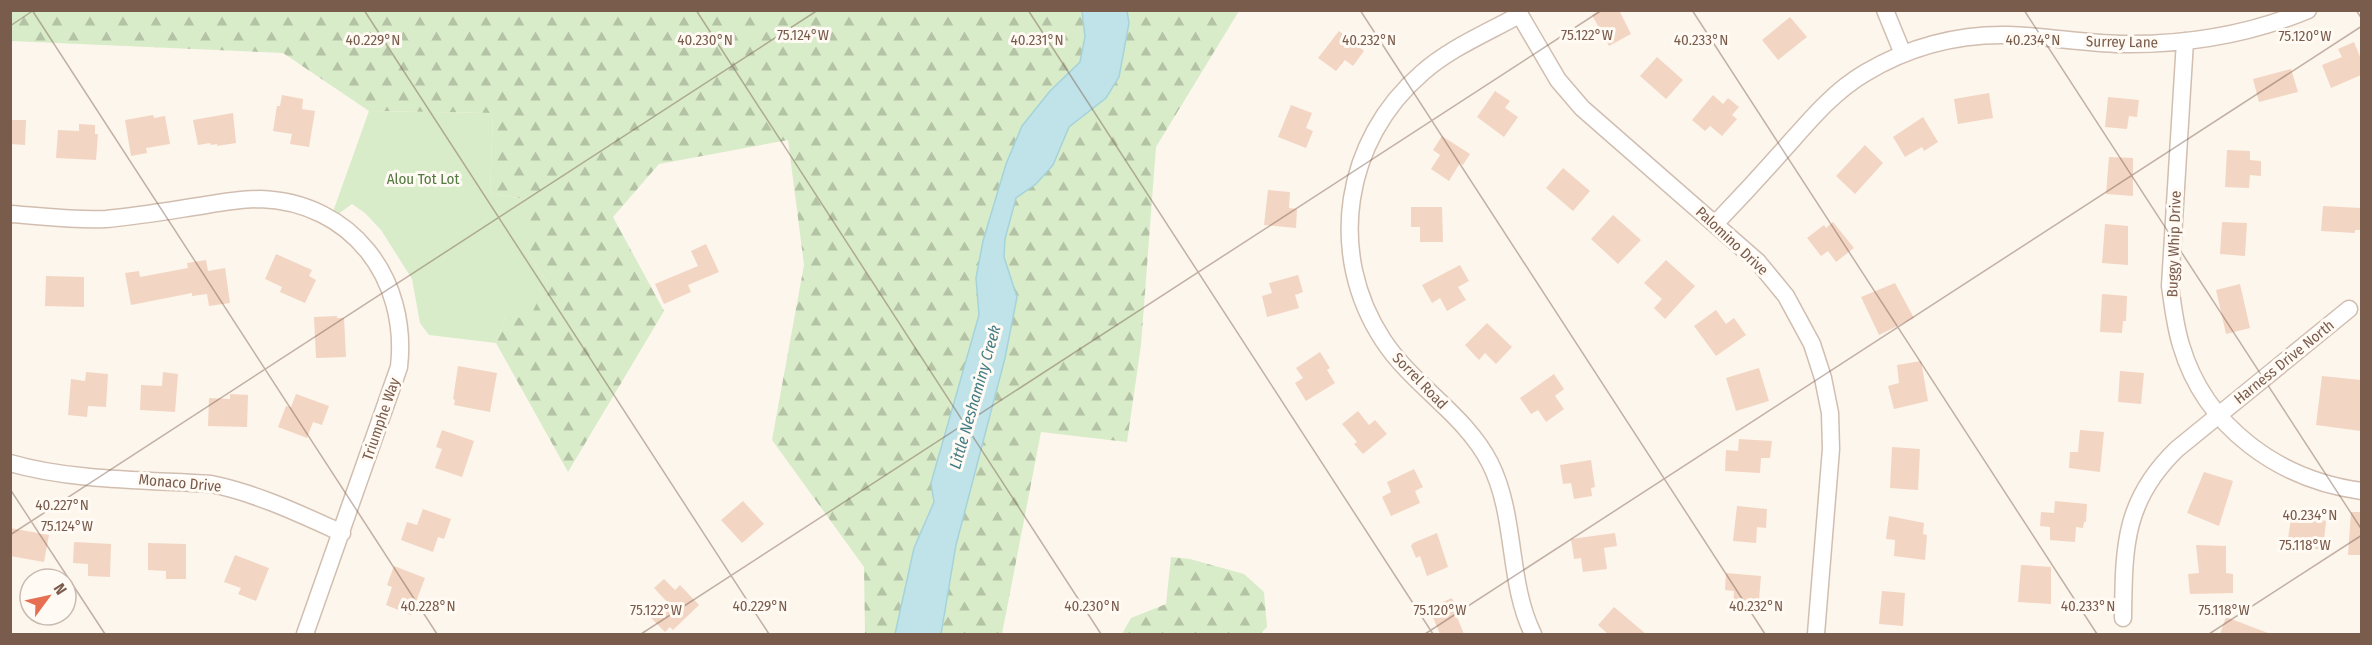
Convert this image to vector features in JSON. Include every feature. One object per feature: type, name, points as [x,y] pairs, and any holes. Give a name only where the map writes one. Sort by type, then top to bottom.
[{"type":"street","points":[[1885,10],[1903,54]]},
{"type":"street","name":"Surrey Lane","points":[[1715,224],[1824,104],[1865,72],[1903,54],[1950,40],[1989,35],[2118,44],[2186,41],[2216,37],[2265,25],[2308,10]]},
{"type":"street","name":"Palomino Drive","points":[[1518,13],[1558,80],[1582,108],[1758,262],[1786,296],[1812,344],[1823,378],[1830,413],[1831,449],[1816,634]]},
{"type":"street","name":"Sorrel Road","points":[[1518,13],[1446,55],[1422,72],[1388,108],[1367,143],[1356,174],[1350,226],[1351,256],[1356,281],[1367,310],[1382,339],[1400,364],[1476,441],[1492,469],[1506,508],[1521,600],[1533,634]]},
{"type":"street","name":"Buggy Whip Drive","points":[[2186,41],[2170,286],[2181,346],[2191,372],[2219,415],[2262,454],[2285,469],[2328,485],[2361,490]]},
{"type":"street","name":"Triumphe Way","points":[[10,214],[104,219],[260,199],[282,202],[321,214],[356,239],[370,254],[391,288],[397,307],[401,347],[395,381],[305,634]]},
{"type":"street","name":"Harness Drive North","points":[[2123,618],[2124,558],[2127,536],[2142,494],[2168,458],[2349,309]]},
{"type":"street","name":"Monaco Drive","points":[[10,463],[62,474],[211,484],[230,488],[295,512],[342,533]]},
{"type":"green space","points":[[11,10],[1239,11],[1156,147],[1141,345],[1127,442],[1041,432],[1002,634],[865,634],[864,567],[772,440],[804,265],[788,140],[659,164],[613,217],[664,311],[568,472],[496,343],[506,316],[547,282],[528,253],[528,200],[490,193],[493,113],[369,111],[283,53],[11,41]]},
{"type":"green space","name":"Alou Tot Lot","points":[[369,111],[493,113],[490,193],[528,200],[528,253],[547,282],[529,319],[506,316],[496,343],[429,335],[420,323],[412,279],[381,230],[365,213],[352,204],[330,220]]},
{"type":"green space","points":[[1171,557],[1190,559],[1244,574],[1264,592],[1267,627],[1260,634],[1122,634],[1131,618],[1166,604]]},
{"type":"water","name":"Little Neshaminy Creek","points":[[1082,11],[1127,11],[1129,23],[1119,77],[1106,98],[1069,127],[1053,165],[1036,184],[1016,198],[1005,239],[1004,257],[1017,297],[1005,358],[956,545],[941,634],[895,634],[914,548],[934,502],[931,483],[979,315],[976,278],[983,241],[1006,164],[1022,126],[1050,91],[1080,62],[1085,37]]},
{"type":"building","points":[[1601,10],[1619,10],[1631,34],[1609,46],[1592,15]]},
{"type":"building","points":[[1790,17],[1807,37],[1778,60],[1762,40]]},
{"type":"building","points":[[1339,31],[1364,51],[1353,66],[1345,60],[1336,71],[1318,58]]},
{"type":"building","points":[[2354,42],[2361,59],[2361,75],[2331,88],[2322,65],[2342,57],[2338,49]]},
{"type":"building","points":[[1657,57],[1683,80],[1666,99],[1640,76]]},
{"type":"building","points":[[2291,69],[2298,92],[2259,102],[2253,79]]},
{"type":"building","points":[[1495,91],[1510,101],[1505,108],[1518,117],[1504,137],[1477,117]]},
{"type":"building","points":[[1989,93],[1993,118],[1958,124],[1954,99]]},
{"type":"building","points":[[282,95],[303,99],[302,109],[315,111],[309,147],[290,144],[292,134],[273,131],[277,106],[280,106]]},
{"type":"building","points":[[1713,95],[1723,104],[1728,98],[1739,107],[1732,115],[1737,119],[1722,136],[1710,126],[1705,131],[1692,120]]},
{"type":"building","points":[[2108,97],[2139,100],[2137,117],[2129,116],[2127,129],[2105,127]]},
{"type":"building","points":[[1291,105],[1312,113],[1306,128],[1313,131],[1306,148],[1278,137]]},
{"type":"building","points":[[233,113],[236,143],[217,146],[217,144],[211,145],[210,143],[198,145],[193,120]]},
{"type":"building","points":[[153,115],[154,118],[165,116],[170,144],[146,148],[147,153],[131,156],[125,120]]},
{"type":"building","points":[[1923,117],[1938,142],[1924,151],[1922,147],[1905,157],[1893,137]]},
{"type":"building","points":[[10,120],[26,120],[25,145],[10,144]]},
{"type":"building","points":[[79,124],[95,125],[95,134],[98,134],[96,160],[56,158],[58,130],[79,131]]},
{"type":"building","points":[[1442,136],[1470,154],[1463,165],[1460,163],[1449,181],[1431,169],[1440,155],[1433,150]]},
{"type":"building","points":[[1865,145],[1883,163],[1855,194],[1836,176]]},
{"type":"building","points":[[2227,150],[2250,151],[2250,160],[2261,161],[2261,176],[2250,175],[2249,188],[2225,187]]},
{"type":"building","points":[[2109,157],[2133,158],[2133,196],[2106,194]]},
{"type":"building","points":[[1563,168],[1590,191],[1573,211],[1546,188]]},
{"type":"building","points":[[1268,190],[1290,192],[1289,208],[1297,209],[1296,228],[1264,225]]},
{"type":"building","points":[[2323,206],[2361,208],[2361,230],[2355,230],[2355,233],[2321,231]]},
{"type":"building","points":[[1411,207],[1442,207],[1443,242],[1420,242],[1420,227],[1411,227]]},
{"type":"building","points":[[1613,215],[1641,240],[1618,264],[1591,239]]},
{"type":"building","points":[[1833,222],[1854,248],[1836,262],[1828,251],[1821,256],[1807,238],[1824,225],[1826,228]]},
{"type":"building","points":[[2222,222],[2247,223],[2245,256],[2220,254]]},
{"type":"building","points":[[2105,224],[2128,226],[2128,265],[2102,263]]},
{"type":"building","points":[[706,244],[719,272],[688,285],[691,292],[664,304],[655,284],[698,266],[691,251]]},
{"type":"building","points":[[276,254],[312,270],[309,276],[316,280],[305,303],[280,292],[282,287],[265,279]]},
{"type":"building","points":[[206,260],[208,271],[225,268],[230,303],[209,306],[207,294],[192,296],[192,293],[131,305],[125,273],[139,271],[140,277],[188,268],[187,263]]},
{"type":"building","points":[[1666,260],[1695,286],[1665,319],[1654,308],[1662,299],[1644,283]]},
{"type":"building","points":[[1460,265],[1469,281],[1458,287],[1466,300],[1447,311],[1440,298],[1432,303],[1422,285]]},
{"type":"building","points":[[1298,275],[1303,292],[1295,295],[1299,308],[1267,317],[1262,296],[1272,293],[1269,283]]},
{"type":"building","points":[[46,276],[84,277],[84,307],[45,306]]},
{"type":"building","points":[[1895,283],[1914,318],[1879,335],[1861,297]]},
{"type":"building","points":[[2240,284],[2250,328],[2226,334],[2216,290]]},
{"type":"building","points":[[2102,294],[2127,296],[2126,321],[2123,321],[2122,333],[2100,332]]},
{"type":"building","points":[[1716,310],[1726,324],[1734,318],[1746,335],[1716,356],[1694,326]]},
{"type":"building","points":[[337,316],[337,318],[344,318],[346,357],[316,358],[314,317]]},
{"type":"building","points":[[1487,323],[1512,347],[1496,364],[1485,353],[1479,360],[1465,345]]},
{"type":"building","points":[[1320,352],[1330,368],[1327,370],[1335,383],[1306,401],[1295,383],[1303,378],[1296,368]]},
{"type":"building","points":[[1921,361],[1928,401],[1894,409],[1888,386],[1899,383],[1897,365]]},
{"type":"building","points":[[458,366],[497,373],[490,412],[454,405]]},
{"type":"building","points":[[1759,368],[1769,401],[1736,411],[1726,378]]},
{"type":"building","points":[[2120,371],[2144,373],[2141,404],[2118,402]]},
{"type":"building","points":[[86,372],[108,374],[106,407],[88,406],[87,417],[68,415],[71,379],[85,381]]},
{"type":"building","points":[[163,372],[178,374],[175,412],[140,410],[141,385],[162,386]]},
{"type":"building","points":[[1554,374],[1564,389],[1555,396],[1564,409],[1546,422],[1538,410],[1531,414],[1520,398]]},
{"type":"building","points":[[2322,376],[2361,380],[2361,431],[2316,425]]},
{"type":"building","points":[[230,394],[248,395],[247,427],[208,426],[209,398],[230,399]]},
{"type":"building","points":[[296,394],[329,406],[322,425],[313,422],[307,438],[278,427],[286,406],[291,407]]},
{"type":"building","points":[[1358,411],[1369,425],[1375,420],[1387,434],[1363,454],[1354,444],[1357,442],[1342,424]]},
{"type":"building","points":[[442,430],[474,441],[462,477],[435,468],[442,449],[436,447]]},
{"type":"building","points":[[2080,430],[2104,432],[2100,472],[2069,468],[2070,452],[2078,452]]},
{"type":"building","points":[[1739,439],[1772,441],[1770,458],[1761,458],[1760,473],[1725,471],[1726,450],[1738,451]]},
{"type":"building","points":[[1892,447],[1920,449],[1918,490],[1890,488]]},
{"type":"building","points":[[1591,460],[1595,487],[1591,488],[1592,496],[1574,499],[1571,483],[1563,484],[1560,465]]},
{"type":"building","points":[[1414,469],[1423,487],[1415,491],[1420,503],[1391,516],[1382,497],[1391,492],[1387,482]]},
{"type":"building","points":[[2204,472],[2233,481],[2219,526],[2187,513]]},
{"type":"building","points":[[743,501],[764,524],[742,543],[721,520]]},
{"type":"building","points":[[2055,501],[2087,504],[2086,522],[2083,528],[2076,527],[2075,542],[2050,540],[2050,527],[2040,526],[2041,512],[2054,513]]},
{"type":"building","points":[[1737,506],[1767,509],[1766,528],[1757,527],[1756,543],[1733,541]]},
{"type":"building","points":[[423,509],[451,519],[444,539],[438,537],[433,552],[401,540],[407,522],[417,525]]},
{"type":"building","points":[[2351,512],[2361,512],[2361,555],[2348,555]]},
{"type":"building","points":[[2292,513],[2326,521],[2323,550],[2287,544]]},
{"type":"building","points":[[1889,516],[1924,523],[1923,534],[1927,535],[1925,560],[1894,556],[1895,540],[1886,539]]},
{"type":"building","points":[[10,528],[49,535],[44,562],[10,556]]},
{"type":"building","points":[[1437,533],[1448,567],[1427,576],[1420,556],[1416,558],[1411,546]]},
{"type":"building","points":[[1615,533],[1617,546],[1604,548],[1607,569],[1583,572],[1581,558],[1574,559],[1571,539]]},
{"type":"building","points":[[74,542],[111,544],[110,577],[88,576],[88,564],[73,563]]},
{"type":"building","points":[[148,543],[186,544],[186,579],[166,579],[166,571],[148,570]]},
{"type":"building","points":[[2196,545],[2226,546],[2226,573],[2233,574],[2233,593],[2190,594],[2188,574],[2199,573]]},
{"type":"building","points":[[235,555],[269,568],[256,601],[238,594],[241,588],[224,582]]},
{"type":"building","points":[[2021,565],[2051,567],[2051,604],[2018,602]]},
{"type":"building","points":[[394,566],[425,578],[411,615],[386,605],[392,587],[387,585]]},
{"type":"building","points":[[1726,573],[1761,576],[1758,612],[1733,609],[1734,591],[1725,590]]},
{"type":"building","points":[[664,579],[675,590],[680,585],[699,605],[673,630],[670,627],[665,632],[651,618],[667,602],[654,588]]},
{"type":"building","points":[[1882,591],[1905,593],[1903,626],[1879,624]]},
{"type":"building","points":[[1452,598],[1460,616],[1457,617],[1464,634],[1440,634],[1429,608]]},
{"type":"building","points":[[1614,607],[1646,634],[1608,634],[1598,625]]},
{"type":"building","points":[[2226,617],[2268,633],[2268,634],[2220,634]]}]
